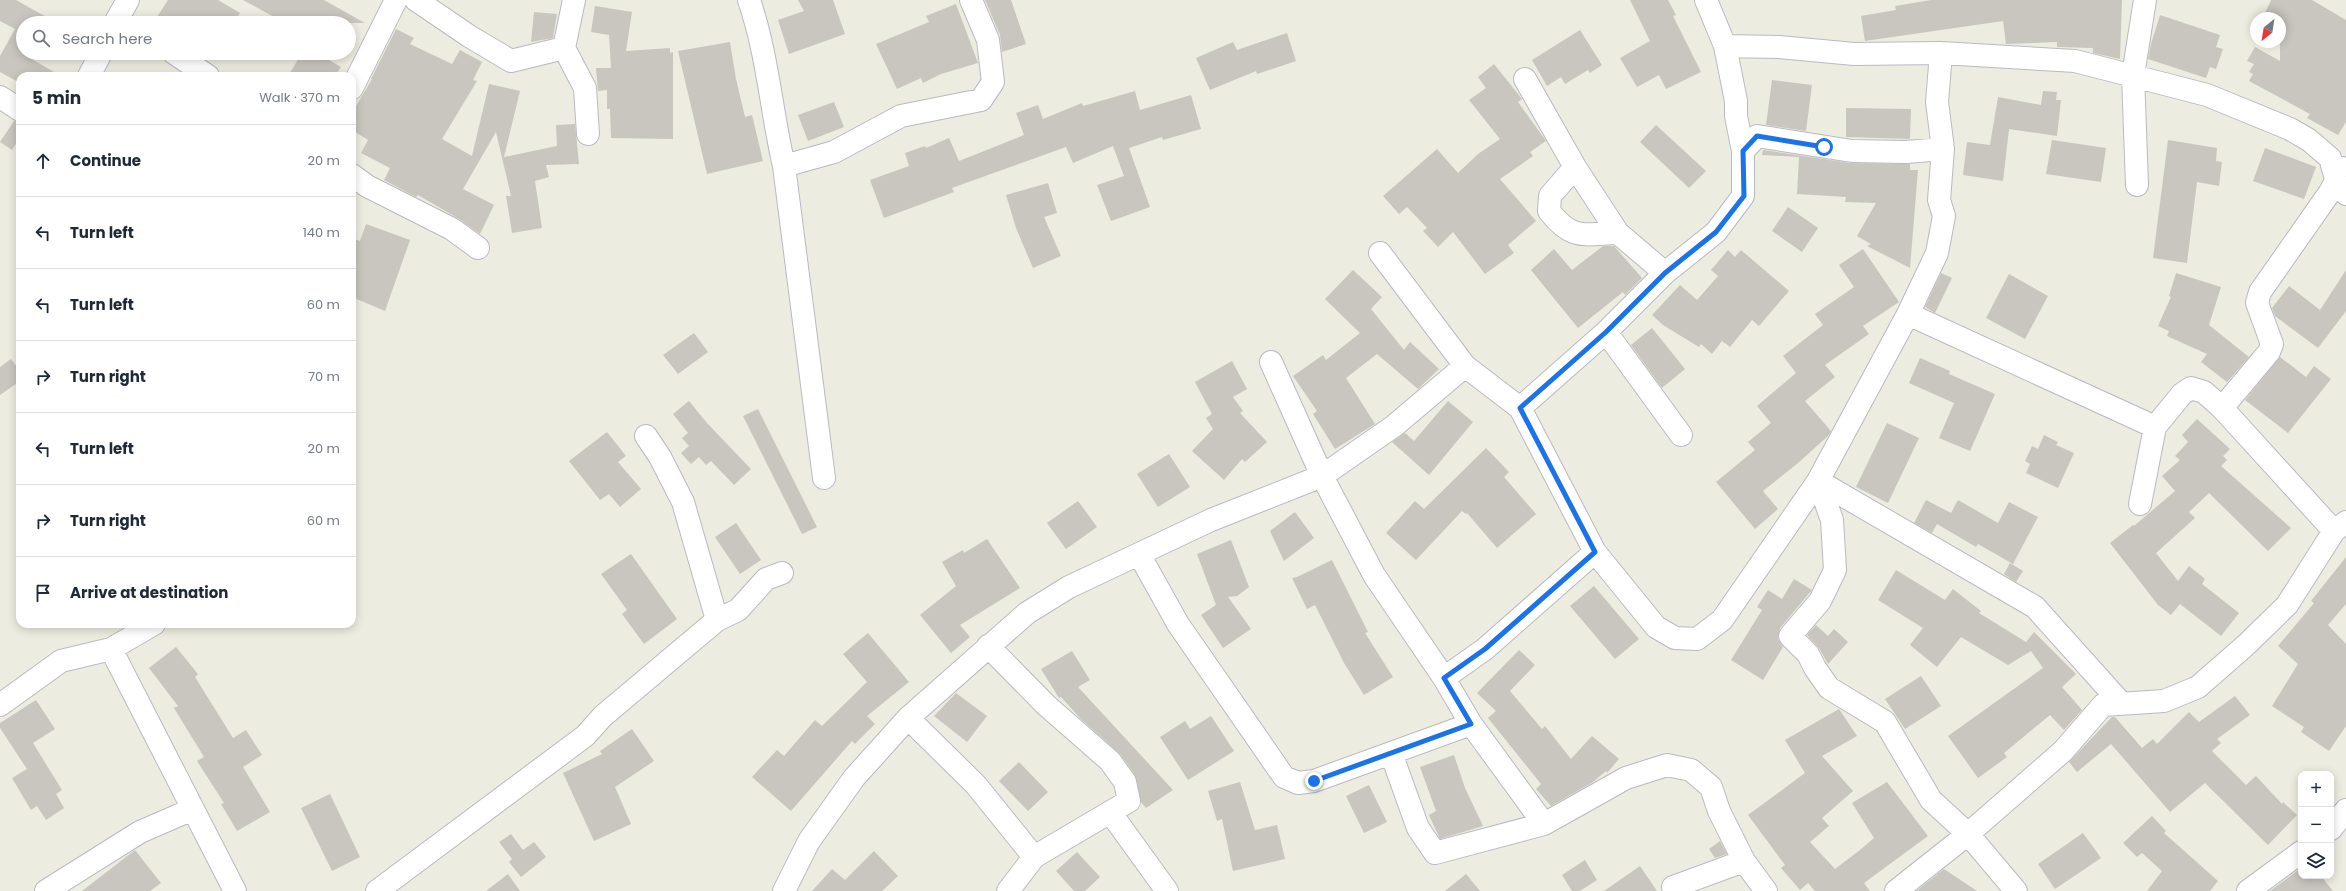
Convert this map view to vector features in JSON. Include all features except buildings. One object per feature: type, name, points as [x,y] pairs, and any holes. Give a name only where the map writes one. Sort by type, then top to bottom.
[{"type":"street","points":[[356,80],[396,0]]},
{"type":"street","points":[[416,0],[469,36],[512,61],[564,48]]},
{"type":"street","points":[[574,0],[564,48],[585,88],[588,134]]},
{"type":"street","points":[[749,0],[769,79],[776,134],[784,166],[824,478]]},
{"type":"street","points":[[784,166],[834,152],[900,116],[981,100],[993,82],[988,40],[971,0]]},
{"type":"street","points":[[1520,408],[1606,332],[1665,273],[1716,232],[1744,196],[1743,151],[1736,116],[1736,100],[1725,46],[1706,0]]},
{"type":"street","points":[[2137,185],[2133,75],[2145,0]]},
{"type":"street","points":[[1725,46],[1779,47],[1854,54],[1941,52],[2076,61],[2207,95],[2290,129],[2309,140],[2330,158],[2343,179],[2330,192],[2260,292],[2257,303],[2272,344],[2269,352],[2222,408]]},
{"type":"street","points":[[1380,253],[1465,366],[1520,408],[1595,552],[1656,627],[1675,638],[1697,639],[1722,620],[1818,481],[1908,314],[1937,253],[1944,216],[1939,200],[1943,149],[1937,102],[1941,52]]},
{"type":"street","points":[[91,72],[97,60]]},
{"type":"street","points":[[184,60],[202,72]]},
{"type":"street","points":[[1525,79],[1575,167],[1618,233],[1665,273]]},
{"type":"street","points":[[0,97],[16,107]]},
{"type":"street","points":[[1743,151],[1757,136],[1852,151],[1906,152],[1943,149]]},
{"type":"street","points":[[1575,167],[1550,196],[1549,210],[1560,225],[1577,234],[1618,233]]},
{"type":"street","points":[[356,178],[368,186],[452,229],[478,248]]},
{"type":"street","points":[[1908,314],[2155,427]]},
{"type":"street","points":[[1606,332],[1681,435]]},
{"type":"street","points":[[1271,362],[1322,476],[1374,575],[1444,678],[1471,724],[1544,824]]},
{"type":"street","points":[[784,891],[809,841],[854,778],[908,718],[1027,613],[1057,594],[1210,520],[1322,476],[1394,426],[1465,366]]},
{"type":"street","points":[[1896,891],[1968,834],[2063,751],[2103,705],[2164,701],[2198,687],[2246,645],[2287,605],[2340,526],[2222,408],[2204,392],[2191,388],[2182,394],[2155,427],[2140,504]]},
{"type":"street","points":[[646,436],[660,457],[683,502],[717,620]]},
{"type":"street","points":[[1818,481],[2035,607],[2122,704]]},
{"type":"street","points":[[1818,481],[1832,520],[1835,570],[1820,601],[1790,636],[1808,654],[1814,668],[1829,688],[1886,722],[1931,800],[1968,834],[2016,891]]},
{"type":"street","points":[[1444,678],[1485,649],[1595,552]]},
{"type":"street","points":[[1139,554],[1178,624],[1284,777],[1298,783],[1314,781],[1471,724]]},
{"type":"street","points":[[377,891],[404,881],[585,736],[602,716],[717,620],[738,610],[766,579],[782,573]]},
{"type":"street","points":[[0,705],[61,661],[111,649],[147,628]]},
{"type":"street","points":[[988,646],[1046,705],[1110,762],[1125,782],[1129,801],[1034,857],[1008,891]]},
{"type":"street","points":[[111,649],[234,891]]},
{"type":"street","points":[[908,718],[976,784],[1034,857]]},
{"type":"street","points":[[1391,753],[1418,828],[1435,853],[1544,824],[1626,778],[1667,765],[1691,770],[1711,787],[1719,811],[1744,861],[1766,891]]},
{"type":"street","points":[[46,891],[140,832],[193,809]]},
{"type":"street","points":[[2334,825],[2346,810]]},
{"type":"street","points":[[1110,812],[1166,891]]},
{"type":"street","points":[[2248,891],[2298,854]]},
{"type":"street","points":[[1673,887],[1744,861]]},
{"type":"route","points":[[1314,781],[1471,724],[1444,678],[1485,649],[1595,552],[1520,408],[1606,332],[1665,273],[1716,232],[1744,196],[1743,151],[1757,136],[1824,147]]}]
